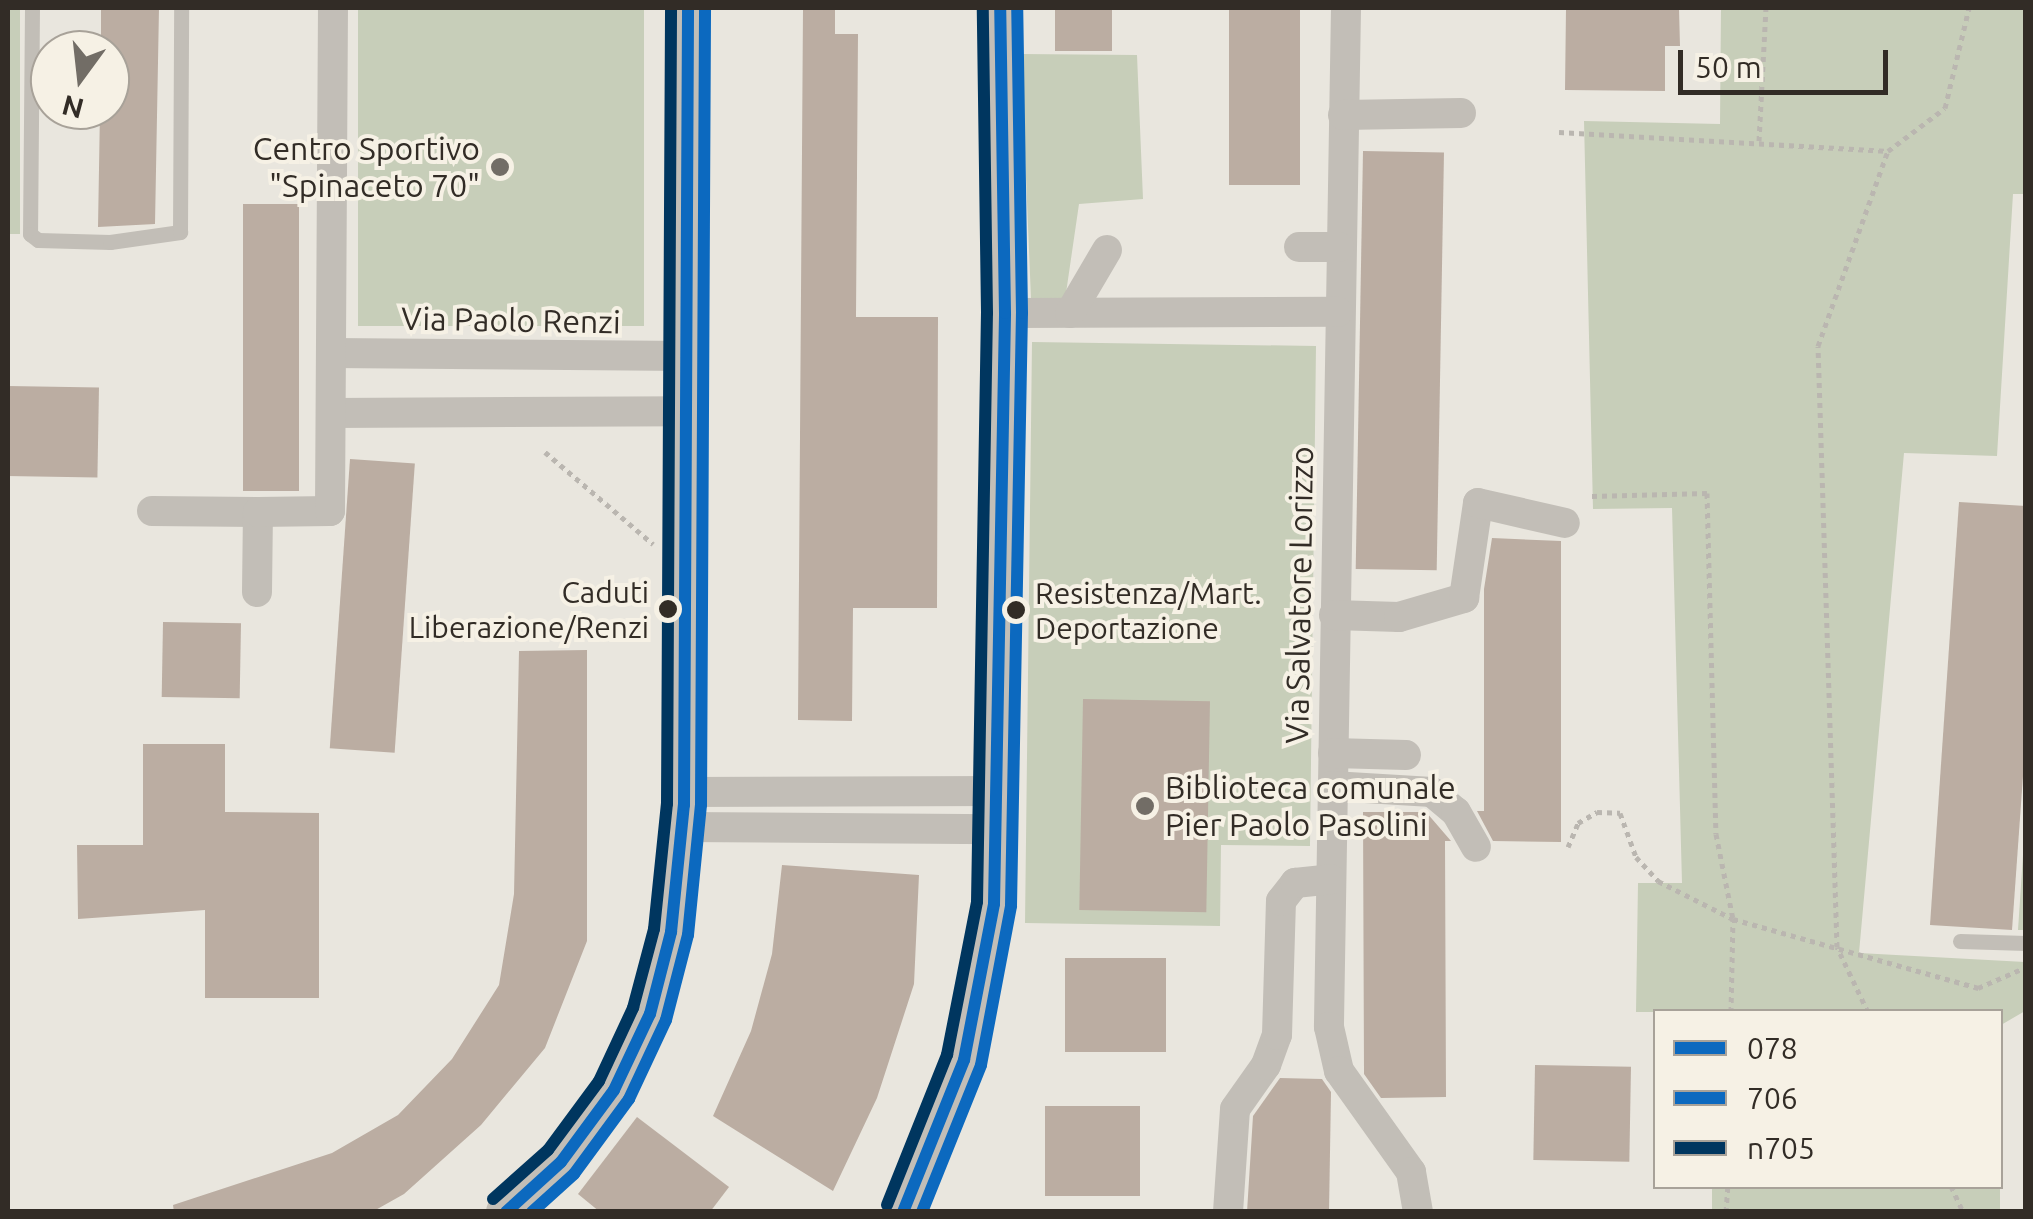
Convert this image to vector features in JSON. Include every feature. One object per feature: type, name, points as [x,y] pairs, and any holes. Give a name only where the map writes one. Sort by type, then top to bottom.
[{"type":"street","points":[[152,511],[330,511],[334,8]]},
{"type":"street","points":[[504,1212],[579,1142],[640,1040],[665,963],[683,810],[688,8]]},
{"type":"street","points":[[904,1212],[971,1036],[992,928],[998,828],[1004,313],[1000,8]]},
{"type":"street","name":"Via Salvatore Lorizzo","points":[[1346,8],[1338,312],[1331,1049],[1346,1082],[1407,1164],[1418,1212]]},
{"type":"street","points":[[1343,115],[1461,113]]},
{"type":"street","points":[[1299,246],[1340,247]]},
{"type":"street","points":[[1070,312],[1107,250]]},
{"type":"street","points":[[1004,313],[1338,312]]},
{"type":"street","name":"Via Paolo Renzi","points":[[333,353],[688,356]]},
{"type":"street","points":[[333,413],[687,411]]},
{"type":"street","points":[[1334,615],[1399,616],[1464,598],[1478,502],[1565,523]]},
{"type":"street","points":[[257,592],[258,512]]},
{"type":"street","points":[[1332,753],[1406,755]]},
{"type":"street","points":[[1332,786],[1432,792],[1456,812],[1476,847]]},
{"type":"street","points":[[683,810],[998,790]]},
{"type":"street","points":[[683,810],[998,828]]},
{"type":"street","points":[[1228,1212],[1235,1109],[1266,1065],[1276,1035],[1281,901],[1295,882],[1331,879]]},
{"type":"lane","points":[[32,8],[30,234],[38,240],[110,242],[180,232],[181,8]]},
{"type":"lane","points":[[1960,941],[2026,943]]},
{"type":"path","points":[[1758,141],[1766,8]]},
{"type":"path","points":[[1867,1009],[1837,947],[1818,346],[1888,151],[1945,108],[1969,8]]},
{"type":"path","points":[[1560,132],[1888,151]]},
{"type":"path","points":[[545,452],[686,572]]},
{"type":"path","points":[[1592,496],[1707,493],[1716,834],[1732,920],[1731,1009]]},
{"type":"path","points":[[1568,847],[1578,824],[1596,812],[1620,813],[1636,857],[1658,881],[1732,920],[1978,988],[2026,967]]},
{"type":"path","points":[[1952,1189],[1963,1212]]},
{"type":"green space","points":[[8,8],[20,8],[20,234],[8,234]]},
{"type":"green space","name":"Centro Sportivo \"Spinaceto 70\"","points":[[358,8],[644,8],[644,326],[358,326]]},
{"type":"green space","points":[[1721,8],[2025,8],[2025,194],[2013,194],[1997,456],[1904,453],[1859,953],[2025,962],[2025,1011],[2003,1024],[2003,1009],[1636,1012],[1638,883],[1682,883],[1672,508],[1593,509],[1584,121],[1720,124]]},
{"type":"green space","points":[[1021,54],[1137,55],[1143,199],[1079,204],[1065,300],[1031,299]]},
{"type":"green space","points":[[1032,342],[1316,346],[1310,846],[1221,845],[1220,926],[1025,923]]},
{"type":"green space","points":[[2025,825],[2025,930],[2018,930]]},
{"type":"green space","points":[[1712,1189],[2000,1189],[2000,1212],[1712,1212]]},
{"type":"building","points":[[101,8],[159,8],[155,224],[98,227],[100,130],[130,130],[130,30],[101,30]]},
{"type":"building","points":[[803,8],[835,8],[835,34],[858,34],[856,317],[938,317],[937,608],[853,608],[852,721],[798,720]]},
{"type":"building","points":[[1055,8],[1112,8],[1112,51],[1055,51]]},
{"type":"building","points":[[1229,8],[1300,8],[1300,185],[1229,185]]},
{"type":"building","points":[[1566,8],[1679,8],[1680,46],[1665,46],[1665,91],[1565,90]]},
{"type":"building","points":[[1363,151],[1444,152],[1437,570],[1356,569]]},
{"type":"building","points":[[243,204],[299,204],[299,491],[243,491]]},
{"type":"building","points":[[8,386],[99,388],[97,478],[8,476]]},
{"type":"building","points":[[350,459],[415,464],[395,753],[330,748]]},
{"type":"building","points":[[1959,502],[2026,506],[2026,734],[2012,930],[1930,925]]},
{"type":"building","points":[[1492,538],[1561,541],[1561,842],[1493,841],[1477,811],[1484,811],[1484,589]]},
{"type":"building","points":[[163,622],[241,623],[240,698],[162,697]]},
{"type":"building","points":[[587,650],[587,941],[545,1048],[481,1125],[404,1194],[372,1212],[174,1212],[173,1205],[332,1153],[398,1115],[452,1059],[499,985],[514,894],[519,651]]},
{"type":"building","name":"Biblioteca comunale Pier Paolo Pasolini","points":[[1083,699],[1210,701],[1206,912],[1079,910]]},
{"type":"building","points":[[143,744],[225,744],[225,812],[319,813],[319,998],[205,998],[205,910],[78,919],[77,845],[143,845]]},
{"type":"building","points":[[1363,812],[1426,812],[1451,841],[1445,841],[1446,1097],[1381,1098],[1364,1074]]},
{"type":"building","points":[[782,865],[919,875],[914,984],[877,1098],[833,1191],[713,1116],[751,1031],[772,954]]},
{"type":"building","points":[[1065,958],[1166,958],[1166,1052],[1065,1052]]},
{"type":"building","points":[[1535,1065],[1631,1067],[1629,1162],[1533,1160]]},
{"type":"building","points":[[1280,1078],[1322,1079],[1331,1092],[1329,1212],[1247,1212],[1253,1116]]},
{"type":"building","points":[[1045,1106],[1140,1106],[1140,1196],[1045,1196]]},
{"type":"building","points":[[637,1117],[729,1187],[710,1212],[600,1212],[578,1194]]},
{"type":"transit line","name":"n705","points":[[493,1199],[548,1150],[599,1081],[633,1008],[654,929],[667,804],[671,8]]},
{"type":"transit line","name":"078","points":[[506,1212],[561,1162],[614,1090],[650,1014],[671,932],[684,805],[688,8]]},
{"type":"transit line","name":"706","points":[[532,1212],[574,1174],[629,1099],[666,1020],[688,935],[701,805],[705,8]]},
{"type":"transit line","name":"n705","points":[[887,1205],[947,1055],[977,902],[987,313],[983,8]]},
{"type":"transit line","name":"078","points":[[903,1212],[964,1060],[994,904],[1005,313],[1000,8]]},
{"type":"transit line","name":"706","points":[[922,1212],[981,1065],[1011,906],[1022,313],[1017,8]]},
{"type":"place","name":"Centro Sportivo \"Spinaceto 70\"","points":[[500,167]]},
{"type":"place","name":"Caduti Liberazione/Renzi","points":[[668,609]]},
{"type":"place","name":"Resistenza/Mart. Deportazione","points":[[1016,610]]},
{"type":"place","name":"Biblioteca comunale Pier Paolo Pasolini","points":[[1145,806]]}]
